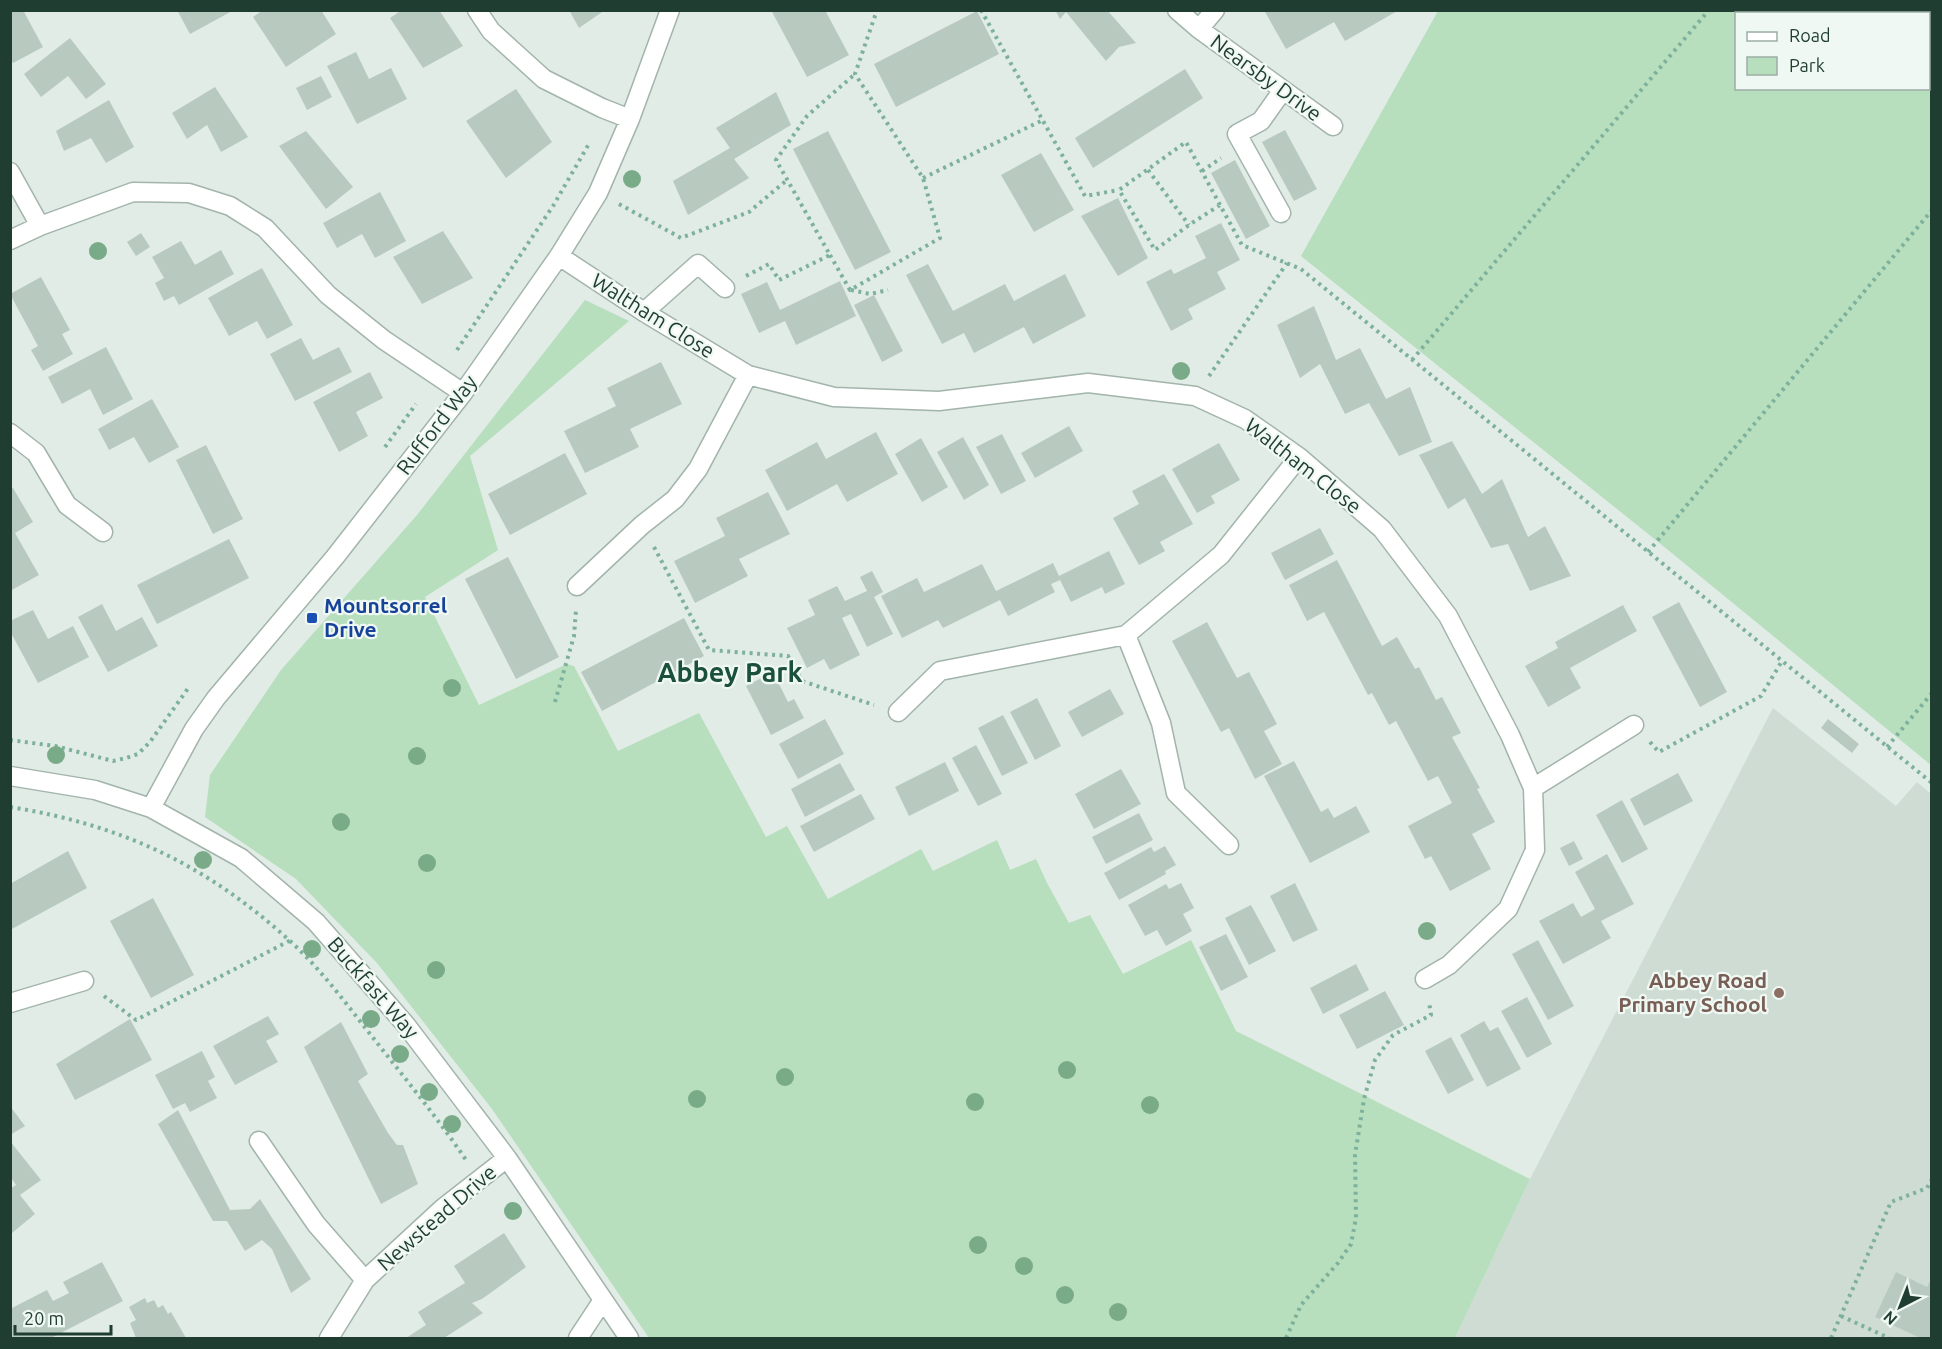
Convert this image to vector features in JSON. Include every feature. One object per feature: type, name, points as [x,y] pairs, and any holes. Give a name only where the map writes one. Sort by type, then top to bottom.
[{"type":"street","points":[[477,10],[491,30],[544,79],[602,108],[630,118]]},
{"type":"street","name":"Rufford Way","points":[[151,808],[194,729],[216,698],[335,557],[463,393],[559,256],[598,193],[630,118],[670,10]]},
{"type":"street","name":"Nearsby Drive","points":[[1177,10],[1199,29],[1333,126]]},
{"type":"street","name":"Nearsby Drive","points":[[1199,29],[1215,10]]},
{"type":"street","points":[[1281,213],[1237,134],[1261,120],[1282,90]]},
{"type":"street","points":[[10,172],[40,226]]},
{"type":"street","points":[[10,240],[40,226],[133,192],[189,193],[230,206],[265,228],[328,295],[384,340],[463,393]]},
{"type":"street","name":"Waltham Close","points":[[559,256],[644,312],[747,375],[834,397],[939,401],[1088,383],[1195,396],[1245,419],[1299,457],[1382,528],[1448,616],[1510,735],[1533,789],[1535,850],[1508,909],[1449,965],[1425,979]]},
{"type":"street","points":[[644,312],[698,264],[725,288]]},
{"type":"street","points":[[577,586],[642,525],[675,499],[698,469],[747,375]]},
{"type":"street","points":[[10,433],[36,453],[67,505],[103,532]]},
{"type":"street","points":[[898,712],[940,671],[1126,635],[1221,555],[1299,457]]},
{"type":"street","points":[[1126,635],[1161,723],[1176,793],[1229,844]]},
{"type":"street","points":[[1533,789],[1634,725]]},
{"type":"street","name":"Buckfast Way","points":[[10,776],[95,790],[151,808],[241,858],[316,922],[406,1025],[507,1158],[629,1338]]},
{"type":"street","points":[[10,1003],[84,981]]},
{"type":"street","points":[[259,1141],[316,1224],[365,1280]]},
{"type":"street","name":"Newstead Drive","points":[[329,1338],[365,1280],[443,1208],[507,1158]]},
{"type":"street","points":[[578,1338],[603,1300]]},
{"type":"path","points":[[877,10],[855,74],[807,116],[776,160],[850,290],[870,294],[888,290]]},
{"type":"path","points":[[981,10],[1085,196],[1119,190],[1186,142],[1242,245],[1301,269],[1932,783]]},
{"type":"path","points":[[1412,360],[1709,10]]},
{"type":"path","points":[[850,290],[940,238],[923,178],[855,74]]},
{"type":"path","points":[[923,178],[1043,120]]},
{"type":"path","points":[[457,350],[553,206],[590,142]]},
{"type":"path","points":[[1148,170],[1189,225]]},
{"type":"path","points":[[598,193],[681,238],[749,212],[787,180]]},
{"type":"path","points":[[1119,190],[1155,250],[1220,204]]},
{"type":"path","points":[[1648,552],[1932,210]]},
{"type":"path","points":[[725,288],[769,264],[779,280],[830,255]]},
{"type":"path","points":[[1195,396],[1287,263]]},
{"type":"path","points":[[382,451],[416,404]]},
{"type":"path","points":[[642,525],[709,650],[788,656],[802,681],[898,712]]},
{"type":"path","points":[[555,702],[574,636],[577,586]]},
{"type":"path","points":[[1634,725],[1659,752],[1761,696],[1782,661]]},
{"type":"path","points":[[10,740],[55,746],[113,761],[126,758],[138,754],[150,742],[192,684]]},
{"type":"path","points":[[1887,747],[1932,693]]},
{"type":"path","points":[[10,807],[80,821],[118,833],[168,854],[235,895],[290,941],[336,990],[442,1125],[480,1181]]},
{"type":"path","points":[[84,981],[136,1020],[290,941],[316,922]]},
{"type":"path","points":[[1286,1338],[1302,1305],[1351,1244],[1356,1218],[1355,1155],[1364,1099],[1375,1060],[1393,1035],[1431,1015],[1425,979]]},
{"type":"path","points":[[1831,1338],[1891,1202],[1927,1188],[1932,1179]]},
{"type":"path","points":[[1841,1316],[1889,1338]]},
{"type":"shaded area","name":"Abbey Road Primary School","points":[[1773,708],[1896,806],[1917,782],[1931,794],[1931,1338],[1455,1338],[1530,1179]]},
{"type":"green space","points":[[1845,10],[1848,12],[1735,12],[1735,90],[1930,90],[1931,61],[1931,765],[1657,541],[1301,256],[1438,11]]},
{"type":"green space","points":[[585,300],[629,321],[470,456],[498,550],[425,597],[479,705],[567,664],[574,666],[618,751],[699,713],[766,837],[787,826],[828,899],[921,849],[933,871],[997,840],[1010,870],[1036,859],[1069,923],[1090,915],[1123,974],[1191,940],[1236,1031],[1530,1179],[1455,1338],[649,1338],[492,1109],[377,963],[296,879],[205,817],[210,775],[281,670],[417,515]]},
{"type":"building","points":[[10,10],[23,10],[43,47],[13,63],[10,58]]},
{"type":"building","points":[[177,10],[234,10],[190,34]]},
{"type":"building","points":[[263,10],[321,10],[336,34],[286,67],[253,17]]},
{"type":"building","points":[[402,10],[439,10],[463,46],[423,68],[390,18]]},
{"type":"building","points":[[569,10],[605,10],[579,28]]},
{"type":"building","points":[[771,10],[825,10],[849,55],[807,77]]},
{"type":"building","points":[[1055,10],[1107,10],[1136,43],[1119,47],[1106,61],[1066,12],[1060,19]]},
{"type":"building","points":[[1264,10],[1399,10],[1345,41],[1334,22],[1286,49]]},
{"type":"building","points":[[977,11],[999,54],[896,107],[874,64]]},
{"type":"building","points":[[70,38],[106,84],[86,99],[68,76],[41,97],[24,74]]},
{"type":"building","points":[[356,52],[369,79],[391,68],[407,99],[357,124],[327,66]]},
{"type":"building","points":[[1185,69],[1203,98],[1093,168],[1075,138]]},
{"type":"building","points":[[321,76],[332,97],[307,110],[296,88]]},
{"type":"building","points":[[215,87],[248,137],[221,152],[207,125],[187,139],[172,113]]},
{"type":"building","points":[[516,89],[552,142],[506,178],[466,121]]},
{"type":"building","points":[[776,92],[791,125],[734,159],[749,178],[688,215],[673,181],[730,148],[716,128]]},
{"type":"building","points":[[109,100],[134,147],[106,163],[91,138],[64,151],[56,131]]},
{"type":"building","points":[[1285,130],[1317,189],[1294,201],[1262,142]]},
{"type":"building","points":[[306,131],[353,187],[326,209],[279,146]]},
{"type":"building","points":[[828,131],[891,252],[855,270],[793,149]]},
{"type":"building","points":[[1041,153],[1074,210],[1034,232],[1001,175]]},
{"type":"building","points":[[1235,160],[1270,226],[1246,239],[1211,173]]},
{"type":"building","points":[[380,192],[406,241],[375,258],[362,234],[337,248],[323,223]]},
{"type":"building","points":[[1118,198],[1148,258],[1118,276],[1081,216]]},
{"type":"building","points":[[1221,223],[1240,260],[1217,272],[1226,289],[1188,309],[1193,319],[1171,331],[1146,282],[1171,269],[1174,274],[1206,258],[1195,236]]},
{"type":"building","points":[[443,231],[473,278],[422,304],[393,257]]},
{"type":"building","points":[[141,233],[150,247],[136,256],[127,242]]},
{"type":"building","points":[[181,241],[195,265],[221,250],[234,274],[179,305],[174,296],[164,301],[155,283],[164,278],[152,257]]},
{"type":"building","points":[[928,264],[953,311],[1005,284],[1014,301],[1065,274],[1086,316],[1033,344],[1024,327],[974,353],[964,333],[942,344],[906,275]]},
{"type":"building","points":[[262,268],[293,325],[267,339],[257,321],[229,336],[208,298]]},
{"type":"building","points":[[41,277],[70,330],[62,334],[73,354],[43,371],[31,350],[38,346],[10,294]]},
{"type":"building","points":[[840,281],[856,316],[796,345],[785,321],[759,333],[741,294],[767,282],[780,310]]},
{"type":"building","points":[[874,295],[903,351],[882,362],[854,305]]},
{"type":"building","points":[[1314,306],[1336,360],[1360,348],[1386,399],[1410,387],[1432,442],[1399,456],[1369,403],[1345,414],[1320,364],[1300,378],[1277,325]]},
{"type":"building","points":[[301,338],[313,360],[339,347],[352,372],[295,401],[270,354]]},
{"type":"building","points":[[106,347],[133,399],[103,415],[90,389],[62,404],[48,377]]},
{"type":"building","points":[[661,362],[682,404],[630,429],[639,447],[585,473],[564,431],[616,406],[607,388]]},
{"type":"building","points":[[370,372],[383,398],[356,412],[368,436],[339,452],[313,402]]},
{"type":"building","points":[[152,399],[179,447],[149,463],[134,437],[109,450],[98,429]]},
{"type":"building","points":[[1069,426],[1083,451],[1035,478],[1021,453]]},
{"type":"building","points":[[876,432],[898,474],[847,502],[837,484],[787,511],[765,470],[817,442],[826,459]]},
{"type":"building","points":[[1002,434],[1026,481],[1001,494],[976,447]]},
{"type":"building","points":[[963,437],[989,485],[964,500],[937,452]]},
{"type":"building","points":[[921,438],[948,487],[922,502],[895,454]]},
{"type":"building","points":[[1452,441],[1482,494],[1502,479],[1528,537],[1545,526],[1571,576],[1530,591],[1508,544],[1491,548],[1465,498],[1448,509],[1419,455]]},
{"type":"building","points":[[1219,443],[1240,480],[1211,496],[1215,503],[1197,513],[1172,469]]},
{"type":"building","points":[[206,445],[243,519],[213,534],[176,460]]},
{"type":"building","points":[[565,453],[587,494],[510,535],[488,494]]},
{"type":"building","points":[[1164,474],[1193,524],[1160,542],[1165,551],[1139,565],[1113,518],[1139,504],[1132,491]]},
{"type":"building","points":[[13,488],[33,522],[15,533],[39,575],[10,591],[10,490]]},
{"type":"building","points":[[768,492],[790,534],[739,559],[748,576],[695,603],[674,561],[725,536],[716,518]]},
{"type":"building","points":[[1320,528],[1334,554],[1285,580],[1271,553]]},
{"type":"building","points":[[229,539],[249,578],[157,624],[137,585]]},
{"type":"building","points":[[1109,551],[1125,584],[1105,594],[1102,587],[1071,602],[1060,580],[1051,584],[1055,592],[1008,616],[1000,600],[943,628],[938,620],[902,638],[881,596],[917,578],[924,592],[982,564],[996,591],[1053,563],[1059,576]]},
{"type":"building","points":[[508,557],[559,657],[516,679],[465,579]]},
{"type":"building","points":[[1337,560],[1382,646],[1397,637],[1415,669],[1419,667],[1436,700],[1442,697],[1461,733],[1452,737],[1480,788],[1477,789],[1495,822],[1472,834],[1491,869],[1450,891],[1431,856],[1425,859],[1408,826],[1452,803],[1438,776],[1428,781],[1396,721],[1389,725],[1372,693],[1368,695],[1324,612],[1307,621],[1289,585]]},
{"type":"building","points":[[872,571],[883,592],[874,597],[893,634],[867,647],[851,614],[842,618],[860,655],[830,670],[824,659],[807,668],[787,628],[815,615],[808,600],[837,586],[845,601],[867,591],[860,577]]},
{"type":"building","points":[[1679,602],[1727,692],[1700,707],[1652,617]]},
{"type":"building","points":[[102,604],[116,631],[142,617],[158,646],[108,672],[78,617]]},
{"type":"building","points":[[1623,605],[1637,631],[1570,668],[1581,688],[1548,707],[1525,666],[1558,648],[1555,642]]},
{"type":"building","points":[[33,610],[48,639],[73,626],[89,657],[38,683],[10,631],[10,621]]},
{"type":"building","points":[[684,618],[704,656],[602,711],[581,672]]},
{"type":"building","points":[[1207,622],[1237,678],[1249,672],[1277,724],[1264,731],[1282,764],[1255,779],[1229,728],[1221,732],[1172,641]]},
{"type":"building","points":[[773,672],[788,702],[794,699],[804,718],[771,735],[746,686]]},
{"type":"building","points":[[1110,689],[1124,714],[1082,737],[1068,712]]},
{"type":"building","points":[[1037,698],[1061,746],[1035,760],[1010,712]]},
{"type":"building","points":[[1003,715],[1028,763],[1002,776],[978,728]]},
{"type":"building","points":[[825,719],[844,754],[798,779],[779,744]]},
{"type":"building","points":[[1828,719],[1859,744],[1852,753],[1821,728]]},
{"type":"building","points":[[976,745],[1002,794],[978,806],[952,758]]},
{"type":"building","points":[[1294,761],[1321,812],[1328,808],[1334,818],[1356,806],[1370,832],[1310,863],[1264,776]]},
{"type":"building","points":[[945,762],[959,791],[909,816],[895,787]]},
{"type":"building","points":[[840,763],[855,790],[805,817],[791,789]]},
{"type":"building","points":[[1121,769],[1141,804],[1094,829],[1075,794]]},
{"type":"building","points":[[1678,773],[1693,801],[1644,826],[1630,799]]},
{"type":"building","points":[[861,794],[875,819],[814,852],[800,826]]},
{"type":"building","points":[[1622,800],[1648,849],[1622,863],[1596,815]]},
{"type":"building","points":[[1139,813],[1153,840],[1106,864],[1092,837]]},
{"type":"building","points":[[1574,841],[1583,859],[1569,866],[1560,848]]},
{"type":"building","points":[[1165,846],[1176,865],[1165,871],[1166,874],[1119,900],[1104,873],[1151,847],[1154,852]]},
{"type":"building","points":[[68,851],[87,888],[10,930],[10,884]]},
{"type":"building","points":[[1607,854],[1634,904],[1601,921],[1611,938],[1563,964],[1539,921],[1573,903],[1581,917],[1595,909],[1575,872]]},
{"type":"building","points":[[1181,883],[1194,908],[1183,914],[1192,931],[1166,946],[1157,930],[1145,936],[1128,905],[1166,884],[1169,889]]},
{"type":"building","points":[[1295,883],[1318,930],[1293,942],[1270,896]]},
{"type":"building","points":[[153,898],[194,975],[151,998],[110,921]]},
{"type":"building","points":[[1251,905],[1276,951],[1249,965],[1225,918]]},
{"type":"building","points":[[1226,934],[1248,977],[1221,991],[1199,947]]},
{"type":"building","points":[[1538,940],[1574,1006],[1548,1020],[1512,954]]},
{"type":"building","points":[[1356,964],[1369,990],[1323,1014],[1310,988]]},
{"type":"building","points":[[1385,991],[1404,1025],[1357,1049],[1339,1015]]},
{"type":"building","points":[[1527,997],[1552,1044],[1527,1058],[1501,1011]]},
{"type":"building","points":[[268,1016],[279,1034],[266,1041],[278,1062],[235,1085],[213,1046]]},
{"type":"building","points":[[130,1019],[152,1060],[75,1100],[56,1064]]},
{"type":"building","points":[[1484,1021],[1490,1031],[1498,1027],[1521,1069],[1487,1087],[1460,1035]]},
{"type":"building","points":[[341,1022],[368,1074],[358,1081],[388,1133],[397,1145],[403,1145],[418,1184],[381,1204],[304,1047]]},
{"type":"building","points":[[1451,1037],[1474,1080],[1448,1094],[1425,1051]]},
{"type":"building","points":[[202,1051],[215,1077],[208,1081],[217,1098],[190,1112],[185,1103],[173,1109],[155,1075]]},
{"type":"building","points":[[10,1106],[25,1126],[10,1135]]},
{"type":"building","points":[[178,1110],[230,1210],[250,1209],[260,1199],[311,1279],[291,1293],[272,1249],[262,1240],[245,1251],[227,1221],[213,1221],[158,1124]]},
{"type":"building","points":[[10,1141],[41,1180],[20,1195],[35,1214],[12,1233],[10,1189],[16,1185],[10,1176]]},
{"type":"building","points":[[504,1233],[526,1267],[482,1299],[472,1303],[483,1313],[444,1338],[406,1338],[426,1325],[418,1312],[465,1283],[454,1266]]},
{"type":"building","points":[[102,1262],[123,1301],[51,1338],[10,1338],[10,1309],[47,1290],[53,1301],[69,1293],[63,1282]]},
{"type":"building","points":[[1896,1272],[1927,1287],[1932,1278],[1932,1338],[1920,1338],[1875,1317]]},
{"type":"building","points":[[145,1298],[147,1303],[154,1300],[158,1308],[163,1305],[168,1314],[171,1312],[186,1338],[136,1338],[130,1323],[136,1320],[129,1307]]},
{"type":"place","name":"Mountsorrel Drive","points":[[312,618]]},
{"type":"place","name":"Abbey Road Primary School","points":[[1779,993]]},
{"type":"district","name":"Abbey Park","points":[[730,673]]}]
